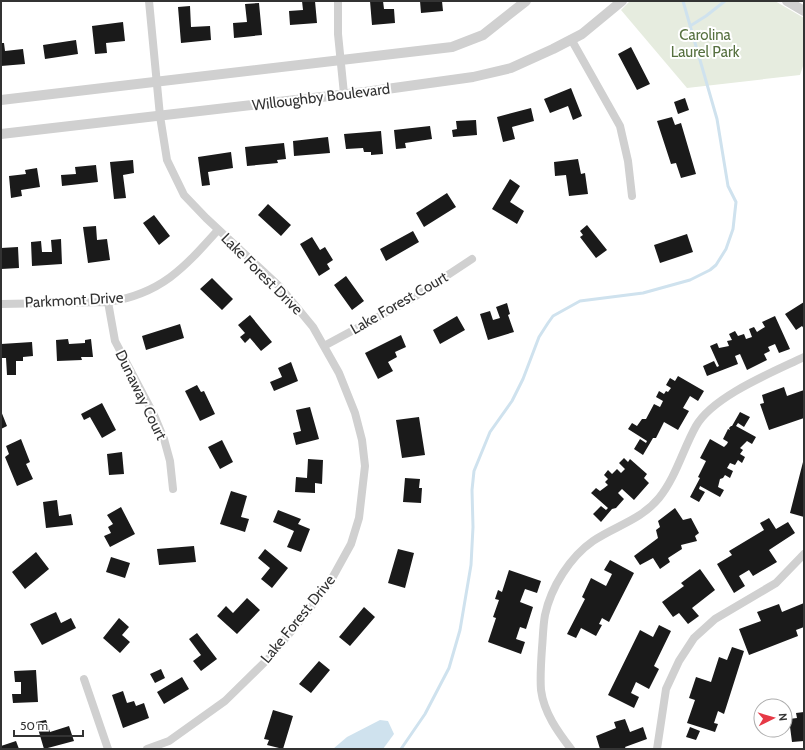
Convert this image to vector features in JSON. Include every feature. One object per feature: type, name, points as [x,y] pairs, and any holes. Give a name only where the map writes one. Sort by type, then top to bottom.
[{"type":"street","name":"Lake Forest Drive","points":[[147,749],[169,741],[225,701],[271,656],[330,582],[351,544],[359,518],[365,466],[362,440],[356,413],[339,373],[313,327],[280,287],[218,230],[184,195],[167,160],[160,116],[149,1]]},
{"type":"street","points":[[338,1],[338,34],[344,94]]},
{"type":"street","points":[[1,100],[452,47],[483,35],[526,1]]},
{"type":"street","name":"Willoughby Boulevard","points":[[1,134],[473,78],[511,68],[582,34],[622,1]]},
{"type":"street","points":[[786,1],[804,12]]},
{"type":"street","points":[[570,39],[620,126],[628,161],[632,196]]},
{"type":"street","name":"Parkmont Drive","points":[[1,304],[108,302],[126,300],[144,293],[169,280],[218,230]]},
{"type":"street","name":"Lake Forest Court","points":[[324,346],[413,298],[472,259]]},
{"type":"street","name":"Dunaway Court","points":[[108,302],[115,341],[154,415],[164,439],[170,461],[173,489]]},
{"type":"street","points":[[571,749],[552,723],[542,692],[540,668],[546,614],[559,579],[574,558],[593,541],[635,519],[659,498],[676,471],[696,425],[708,410],[728,396],[770,373],[804,357]]},
{"type":"street","points":[[657,749],[666,689],[679,661],[694,638],[715,618],[776,582],[804,554]]},
{"type":"street","points":[[84,679],[108,749]]},
{"type":"green space","name":"Carolina Laurel Park","points":[[630,1],[775,1],[804,18],[804,63],[800,75],[687,88],[621,10]]},
{"type":"water","points":[[380,720],[388,721],[394,734],[383,749],[333,749],[347,737]]},
{"type":"building","points":[[302,1],[315,1],[317,23],[290,25],[289,11],[303,10]]},
{"type":"building","points":[[370,1],[383,1],[384,9],[394,9],[395,23],[372,25]]},
{"type":"building","points":[[420,1],[442,1],[443,11],[421,13]]},
{"type":"building","points":[[259,3],[262,35],[234,38],[233,23],[247,22],[245,4]]},
{"type":"building","points":[[190,6],[191,27],[210,26],[211,40],[181,43],[178,7]]},
{"type":"building","points":[[123,22],[125,41],[106,43],[107,53],[95,54],[92,26]]},
{"type":"building","points":[[76,40],[78,54],[45,59],[43,45]]},
{"type":"building","points":[[1,43],[4,43],[5,51],[23,49],[25,64],[1,66]]},
{"type":"building","points":[[631,47],[650,84],[637,90],[618,54]]},
{"type":"building","points":[[571,88],[582,116],[573,120],[568,106],[550,113],[544,99]]},
{"type":"building","points":[[685,98],[689,110],[678,114],[674,102]]},
{"type":"building","points":[[531,108],[534,121],[512,127],[515,139],[503,142],[497,117]]},
{"type":"building","points":[[672,117],[675,125],[681,123],[696,174],[681,178],[676,163],[671,164],[657,121]]},
{"type":"building","points":[[476,120],[477,135],[453,137],[452,130],[457,129],[456,121]]},
{"type":"building","points":[[430,126],[432,139],[405,143],[406,148],[396,149],[394,130]]},
{"type":"building","points":[[381,131],[383,154],[371,155],[371,152],[364,152],[363,148],[346,149],[344,134]]},
{"type":"building","points":[[328,137],[330,153],[294,156],[293,141]]},
{"type":"building","points":[[284,143],[286,159],[277,160],[278,163],[247,166],[245,147]]},
{"type":"building","points":[[231,152],[233,168],[208,172],[210,185],[202,186],[198,157]]},
{"type":"building","points":[[578,159],[581,174],[585,173],[588,194],[569,196],[566,175],[555,176],[554,162]]},
{"type":"building","points":[[133,160],[134,173],[123,175],[126,198],[114,199],[110,162]]},
{"type":"building","points":[[96,165],[98,182],[62,186],[61,175],[76,174],[75,167]]},
{"type":"building","points":[[37,168],[40,187],[21,190],[22,196],[11,198],[9,176],[26,174],[25,170]]},
{"type":"building","points":[[510,179],[520,186],[510,202],[524,211],[517,224],[492,209]]},
{"type":"building","points":[[447,193],[456,207],[424,227],[416,213]]},
{"type":"building","points":[[268,204],[291,225],[281,236],[258,215]]},
{"type":"building","points":[[154,215],[170,236],[159,245],[143,223]]},
{"type":"building","points":[[587,225],[607,250],[596,258],[580,237],[583,235],[580,231]]},
{"type":"building","points":[[96,226],[97,240],[107,239],[110,260],[88,263],[83,227]]},
{"type":"building","points":[[413,231],[419,242],[386,261],[380,249]]},
{"type":"building","points":[[687,234],[693,252],[660,263],[654,245]]},
{"type":"building","points":[[312,237],[320,250],[325,247],[333,260],[327,264],[330,269],[319,276],[300,244]]},
{"type":"building","points":[[61,239],[62,264],[32,266],[31,242],[41,241],[42,252],[52,252],[51,240]]},
{"type":"building","points":[[18,247],[19,268],[1,269],[1,248]]},
{"type":"building","points":[[346,276],[364,301],[352,310],[334,285]]},
{"type":"building","points":[[212,278],[233,299],[222,310],[200,289]]},
{"type":"building","points":[[804,302],[804,329],[802,326],[796,330],[785,314]]},
{"type":"building","points":[[507,303],[510,314],[508,315],[514,332],[488,340],[480,314],[490,311],[493,320],[500,318],[496,307]]},
{"type":"building","points":[[250,315],[272,342],[261,351],[250,338],[245,343],[240,337],[245,333],[238,325]]},
{"type":"building","points":[[457,316],[465,330],[440,344],[433,330]]},
{"type":"building","points":[[775,316],[790,349],[779,353],[775,344],[768,347],[770,351],[764,354],[767,360],[747,370],[740,354],[735,356],[738,364],[707,376],[703,366],[714,361],[717,367],[719,366],[710,346],[717,343],[719,348],[729,346],[727,341],[732,340],[729,334],[735,331],[738,336],[744,334],[746,339],[752,337],[749,329],[754,327],[757,332],[765,327],[762,322]]},
{"type":"building","points":[[180,324],[184,338],[146,350],[142,336]]},
{"type":"building","points":[[401,335],[406,347],[395,352],[397,357],[388,362],[393,371],[378,379],[365,353]]},
{"type":"building","points":[[68,339],[69,344],[85,343],[85,340],[91,339],[93,357],[81,357],[82,360],[57,361],[56,340]]},
{"type":"building","points":[[32,342],[33,356],[23,357],[23,361],[16,361],[16,375],[7,375],[6,358],[2,358],[1,344]]},
{"type":"building","points":[[291,362],[298,381],[274,391],[270,382],[282,377],[278,368]]},
{"type":"building","points":[[678,376],[704,391],[698,401],[690,396],[683,408],[689,411],[678,430],[664,422],[656,438],[653,438],[643,455],[634,449],[640,439],[646,443],[647,441],[628,429],[632,423],[637,426],[642,419],[646,419],[654,404],[660,407],[663,401],[656,397],[659,391],[664,394],[666,391],[668,392],[671,388],[666,385],[670,378],[675,381]]},
{"type":"building","points":[[197,385],[201,392],[204,391],[215,414],[200,421],[185,391]]},
{"type":"building","points":[[784,387],[787,396],[804,390],[804,418],[769,430],[760,404],[764,403],[762,395]]},
{"type":"building","points":[[102,403],[116,430],[102,438],[90,417],[84,420],[81,414]]},
{"type":"building","points":[[310,407],[319,439],[296,445],[293,433],[301,431],[296,410]]},
{"type":"building","points":[[1,411],[7,426],[1,429]]},
{"type":"building","points":[[740,412],[750,417],[744,427],[738,423],[736,426],[756,437],[752,444],[747,441],[740,448],[743,450],[740,454],[745,457],[742,463],[738,460],[735,465],[730,463],[727,468],[733,471],[730,478],[725,475],[720,479],[718,487],[724,490],[720,497],[700,486],[699,489],[705,492],[699,502],[690,497],[700,478],[698,477],[706,461],[700,458],[710,439],[724,447],[727,444],[728,442],[723,439]]},
{"type":"building","points":[[419,417],[425,455],[402,458],[396,420]]},
{"type":"building","points":[[21,439],[30,462],[26,464],[33,479],[17,486],[5,457],[9,454],[6,446]]},
{"type":"building","points":[[222,440],[233,462],[220,469],[208,447]]},
{"type":"building","points":[[122,452],[124,474],[109,475],[107,454]]},
{"type":"building","points":[[624,458],[628,462],[630,459],[647,474],[644,478],[649,483],[634,500],[622,489],[618,493],[624,499],[616,508],[612,509],[601,522],[593,514],[601,506],[606,510],[608,508],[591,493],[596,488],[600,491],[608,485],[605,482],[608,479],[604,475],[608,470],[612,474],[617,469],[621,473],[625,469],[619,463]]},
{"type":"building","points":[[308,459],[323,460],[322,484],[315,483],[315,493],[295,492],[296,477],[307,478]]},
{"type":"building","points":[[804,462],[804,517],[790,513]]},
{"type":"building","points":[[405,478],[420,479],[419,488],[422,488],[421,503],[403,502]]},
{"type":"building","points":[[231,491],[247,496],[241,517],[249,519],[245,532],[220,524]]},
{"type":"building","points":[[57,500],[59,516],[71,514],[73,525],[46,528],[43,502]]},
{"type":"building","points":[[121,507],[135,534],[110,547],[104,536],[111,533],[108,527],[113,524],[107,515]]},
{"type":"building","points":[[675,508],[683,520],[691,518],[699,533],[695,536],[697,541],[681,545],[682,549],[668,558],[670,562],[660,569],[653,558],[640,565],[634,556],[658,538],[656,530],[660,527],[658,521]]},
{"type":"building","points":[[278,510],[301,519],[298,524],[310,529],[301,552],[287,547],[294,531],[273,522]]},
{"type":"building","points":[[769,518],[776,529],[788,522],[795,533],[769,550],[777,562],[753,576],[749,570],[739,576],[745,586],[734,593],[717,564],[732,555],[729,551],[764,530],[760,523]]},
{"type":"building","points":[[194,546],[196,562],[159,565],[157,549]]},
{"type":"building","points":[[265,549],[288,568],[272,588],[261,579],[270,568],[258,558]]},
{"type":"building","points":[[398,549],[414,553],[405,588],[388,583]]},
{"type":"building","points":[[36,552],[49,569],[25,589],[12,572]]},
{"type":"building","points":[[111,557],[130,563],[125,578],[106,572]]},
{"type":"building","points":[[610,560],[634,573],[609,622],[602,618],[599,624],[602,625],[596,636],[581,628],[576,638],[567,634],[585,599],[582,597],[591,578],[606,586],[612,574],[604,570]]},
{"type":"building","points":[[700,569],[715,590],[692,608],[699,616],[688,624],[679,613],[673,617],[662,602],[684,586],[681,583]]},
{"type":"building","points":[[509,570],[541,581],[537,593],[525,589],[520,602],[533,607],[526,629],[520,627],[516,639],[525,642],[521,654],[488,642],[496,618],[493,617],[499,600],[495,599],[498,590],[502,592]]},
{"type":"building","points":[[247,598],[260,610],[237,634],[217,616],[226,606],[233,613]]},
{"type":"building","points":[[804,603],[804,627],[796,630],[798,636],[749,655],[739,629],[761,621],[757,612],[779,604],[782,612]]},
{"type":"building","points":[[364,607],[375,617],[350,646],[339,637]]},
{"type":"building","points":[[56,612],[61,623],[71,618],[76,628],[42,645],[30,624]]},
{"type":"building","points":[[119,618],[129,627],[122,635],[130,642],[120,653],[103,638]]},
{"type":"building","points":[[659,625],[671,631],[654,666],[659,669],[649,689],[636,682],[631,693],[639,697],[634,708],[608,695],[640,630],[653,637]]},
{"type":"building","points":[[197,633],[217,659],[201,671],[193,661],[201,655],[189,639]]},
{"type":"building","points":[[732,647],[744,651],[724,714],[718,711],[714,723],[718,724],[715,732],[687,723],[695,700],[689,698],[696,677],[711,682],[719,657],[727,660]]},
{"type":"building","points":[[319,661],[330,670],[311,693],[299,684]]},
{"type":"building","points":[[161,669],[165,678],[155,683],[150,674]]},
{"type":"building","points":[[36,670],[38,702],[13,703],[12,694],[21,694],[21,682],[15,682],[14,671]]},
{"type":"building","points":[[182,677],[189,689],[164,704],[157,692]]},
{"type":"building","points":[[123,691],[127,703],[134,701],[136,706],[144,703],[149,718],[123,728],[112,695]]},
{"type":"building","points":[[273,710],[293,716],[283,749],[267,745],[269,740],[264,739]]},
{"type":"building","points":[[804,712],[804,741],[792,742],[793,718],[797,718],[796,713]]},
{"type":"building","points":[[625,719],[630,732],[643,727],[647,739],[625,747],[626,749],[600,749],[596,736],[616,728],[614,722]]},
{"type":"building","points":[[46,720],[50,732],[69,726],[74,741],[44,749],[36,722]]},
{"type":"building","points":[[690,727],[700,731],[696,740],[686,737]]},
{"type":"building","points":[[16,741],[19,749],[1,749],[1,746]]},
{"type":"waterway","points":[[401,749],[425,714],[449,668],[460,630],[471,565],[473,527],[472,490],[474,471],[490,432],[512,401],[523,379],[539,337],[548,323],[553,316],[580,301],[643,293],[690,280],[710,270],[716,265],[726,249],[733,229],[736,202],[728,186],[717,119],[683,1]]},
{"type":"waterway","points":[[690,26],[725,1]]}]
